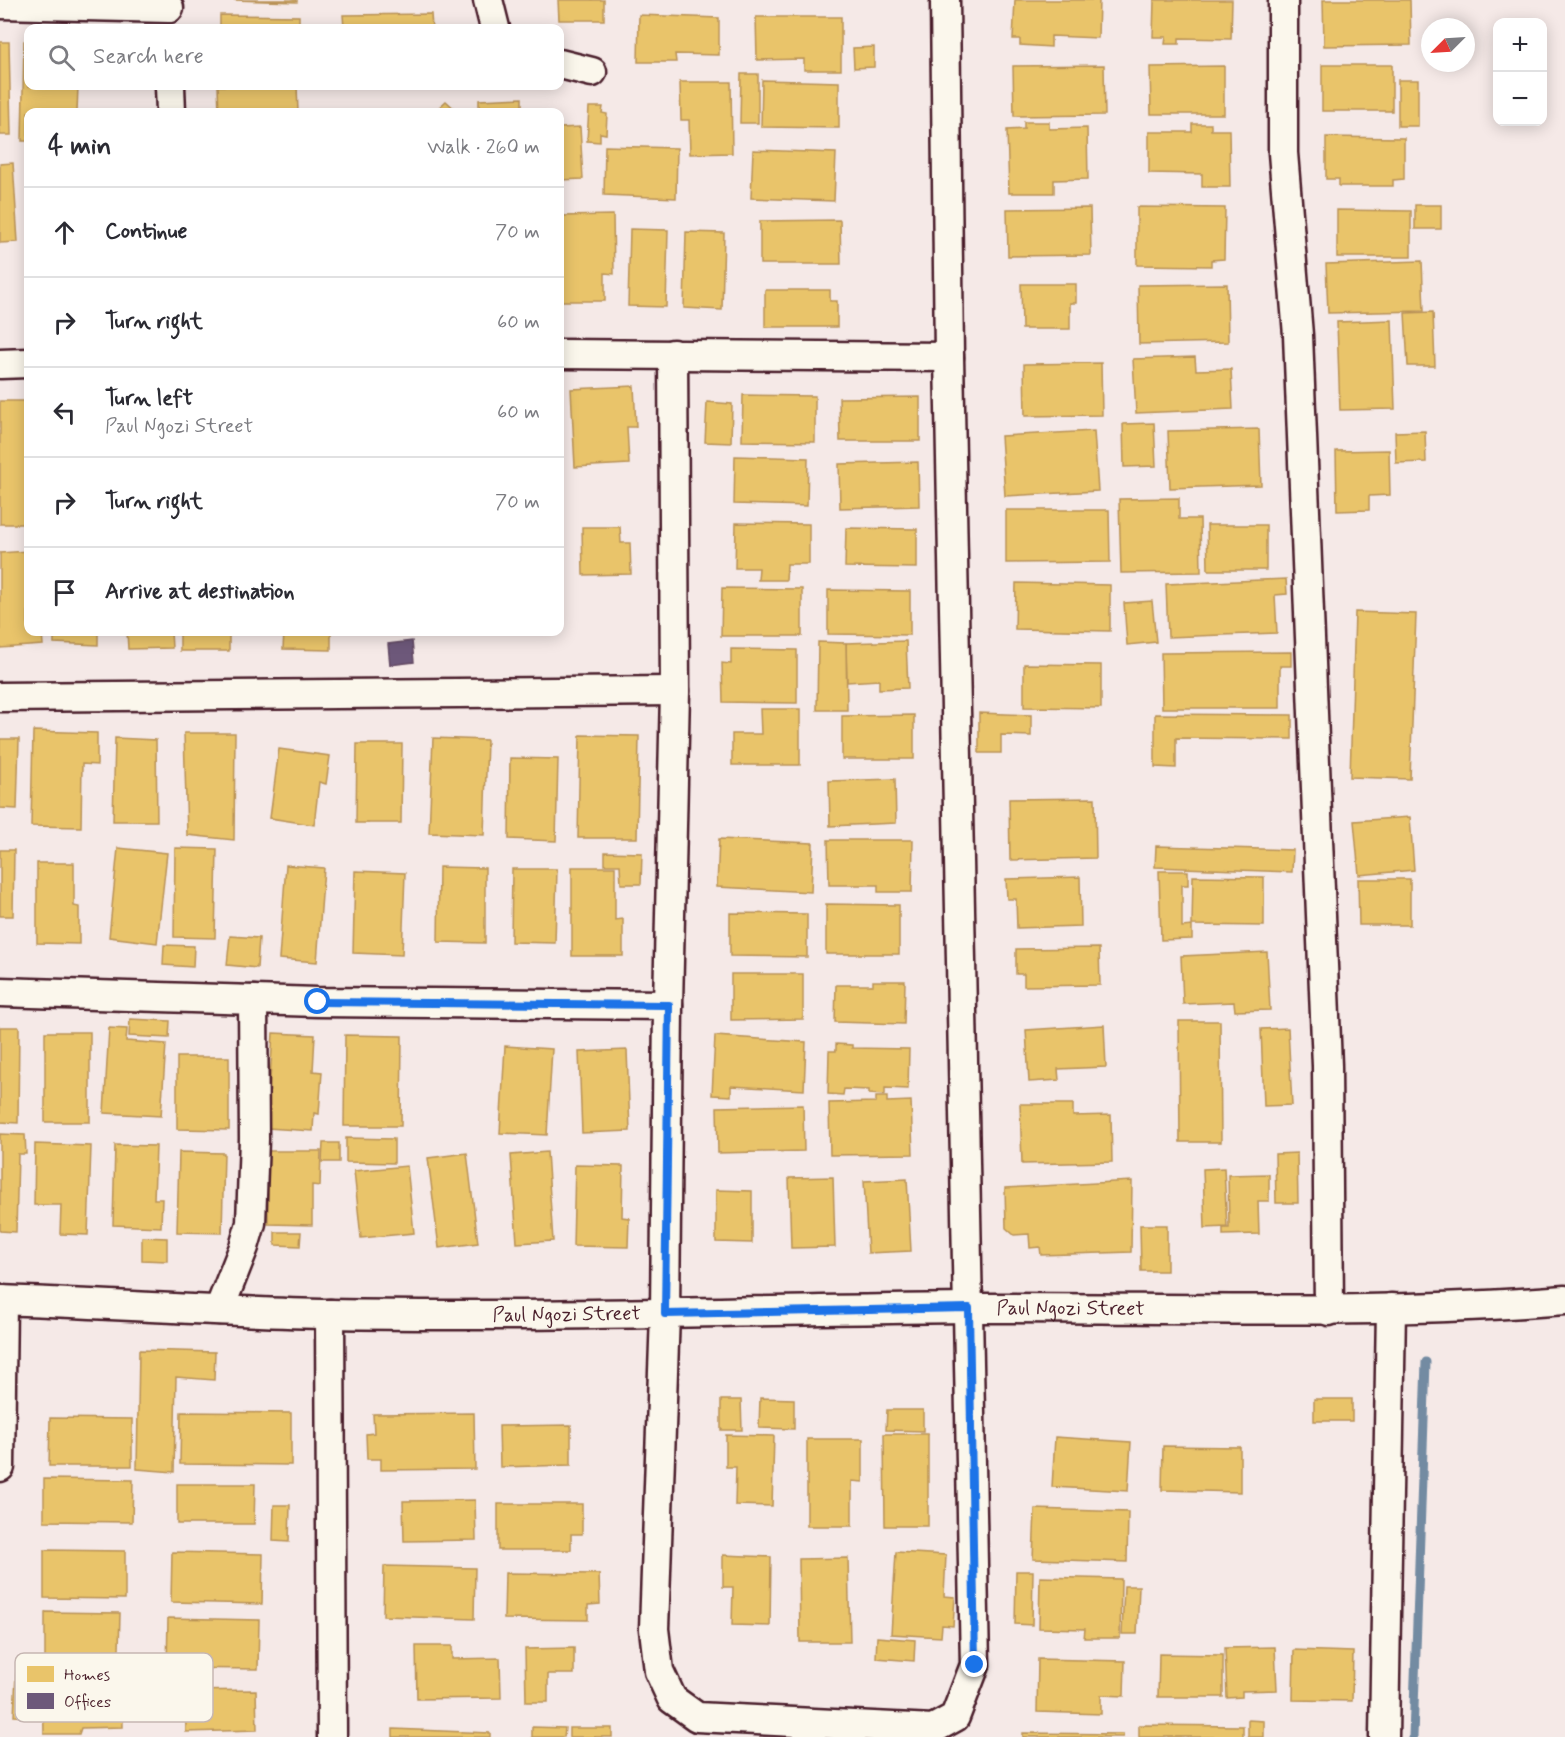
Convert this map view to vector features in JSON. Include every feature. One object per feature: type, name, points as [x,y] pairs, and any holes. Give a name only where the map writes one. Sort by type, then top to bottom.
[{"type":"street","points":[[488,0],[494,24]]},
{"type":"street","points":[[673,354],[675,692],[665,1314],[654,1629],[659,1671],[672,1699],[697,1717],[933,1729],[955,1717],[975,1665],[949,357],[945,0]]},
{"type":"street","points":[[1282,0],[1283,153],[1299,347],[1328,1066],[1329,1311]]},
{"type":"street","points":[[0,4],[169,12]]},
{"type":"street","points":[[564,65],[592,72]]},
{"type":"street","points":[[170,90],[171,108]]},
{"type":"street","points":[[564,354],[949,357]]},
{"type":"street","points":[[0,364],[24,363]]},
{"type":"street","points":[[0,697],[675,692]]},
{"type":"street","points":[[0,992],[253,1000],[669,1005]]},
{"type":"street","points":[[219,1311],[251,1223],[254,1139],[253,1000]]},
{"type":"street","points":[[0,1467],[1,1300]]},
{"type":"street","name":"Paul Ngozi Street","points":[[1,1300],[330,1314],[665,1314],[969,1308],[1329,1311],[1507,1305],[1565,1300]]},
{"type":"street","points":[[1384,1737],[1391,1308]]},
{"type":"street","points":[[330,1314],[332,1737]]},
{"type":"building: Homes","points":[[234,0],[297,0],[297,2]]},
{"type":"building: Homes","points":[[558,0],[604,0],[604,20],[559,20]]},
{"type":"building: Homes","points":[[1015,0],[1099,0],[1098,38],[1051,36],[1051,47],[1020,45],[1020,39],[1013,39]]},
{"type":"building: Homes","points":[[1154,0],[1232,0],[1231,39],[1179,38],[1179,44],[1165,44],[1166,37],[1153,37]]},
{"type":"building: Homes","points":[[1323,0],[1410,0],[1411,45],[1324,46]]},
{"type":"building: Homes","points":[[431,14],[432,24],[344,24],[343,15]]},
{"type":"building: Homes","points":[[220,15],[299,16],[299,24],[220,24]]},
{"type":"building: Homes","points":[[639,15],[719,18],[719,55],[675,54],[676,62],[638,62]]},
{"type":"building: Homes","points":[[756,17],[841,17],[841,70],[804,70],[804,59],[757,60]]},
{"type":"building: Homes","points":[[24,41],[24,90],[78,90],[77,108],[24,108],[24,141],[22,141]]},
{"type":"building: Homes","points":[[0,42],[9,42],[11,135],[0,135]]},
{"type":"building: Homes","points":[[874,47],[874,67],[854,68],[853,48]]},
{"type":"building: Homes","points":[[1104,65],[1105,115],[1014,116],[1013,66]]},
{"type":"building: Homes","points":[[1322,65],[1392,65],[1392,111],[1322,111]]},
{"type":"building: Homes","points":[[1224,66],[1224,114],[1151,114],[1150,67]]},
{"type":"building: Homes","points":[[741,74],[758,74],[758,123],[740,123]]},
{"type":"building: Homes","points":[[762,80],[839,82],[839,128],[761,127]]},
{"type":"building: Homes","points":[[1398,80],[1418,80],[1418,126],[1398,126]]},
{"type":"building: Homes","points":[[680,82],[731,82],[732,153],[690,154],[689,120],[681,120]]},
{"type":"building: Homes","points":[[218,90],[297,90],[298,108],[219,108]]},
{"type":"building: Homes","points":[[522,98],[522,108],[479,108],[479,100]]},
{"type":"building: Homes","points":[[446,101],[454,108],[438,108]]},
{"type":"building: Homes","points":[[589,107],[603,107],[602,113],[607,114],[606,134],[600,133],[600,142],[587,141]]},
{"type":"building: Homes","points":[[1024,122],[1049,122],[1049,129],[1087,128],[1088,179],[1054,180],[1054,193],[1009,193],[1007,130],[1024,129]]},
{"type":"building: Homes","points":[[1192,124],[1211,124],[1211,130],[1229,130],[1230,187],[1202,187],[1202,174],[1149,173],[1149,132],[1192,132]]},
{"type":"building: Homes","points":[[580,127],[583,179],[564,180],[564,128]]},
{"type":"building: Homes","points":[[1326,137],[1404,138],[1404,179],[1393,180],[1393,186],[1339,186],[1339,179],[1326,179]]},
{"type":"building: Homes","points":[[605,146],[677,148],[676,198],[604,195]]},
{"type":"building: Homes","points":[[753,150],[836,153],[834,201],[751,198]]},
{"type":"building: Homes","points":[[13,163],[18,242],[0,243],[0,164]]},
{"type":"building: Homes","points":[[1415,205],[1441,205],[1441,229],[1415,229]]},
{"type":"building: Homes","points":[[1137,207],[1225,208],[1224,259],[1211,260],[1211,266],[1137,265]]},
{"type":"building: Homes","points":[[1090,208],[1091,255],[1008,256],[1007,209]]},
{"type":"building: Homes","points":[[1337,210],[1411,211],[1411,257],[1337,257]]},
{"type":"building: Homes","points":[[613,215],[614,274],[605,273],[605,301],[564,301],[564,216]]},
{"type":"building: Homes","points":[[840,220],[841,264],[760,264],[760,221]]},
{"type":"building: Homes","points":[[630,229],[668,230],[666,307],[628,306]]},
{"type":"building: Homes","points":[[686,232],[724,233],[722,310],[684,308]]},
{"type":"building: Homes","points":[[1422,261],[1424,311],[1328,313],[1326,264]]},
{"type":"building: Homes","points":[[1021,284],[1076,284],[1076,303],[1070,303],[1070,329],[1022,329]]},
{"type":"building: Homes","points":[[1227,284],[1228,342],[1139,344],[1138,285]]},
{"type":"building: Homes","points":[[765,290],[830,290],[830,301],[837,301],[837,327],[765,327]]},
{"type":"building: Homes","points":[[1433,312],[1435,366],[1408,366],[1405,313]]},
{"type":"building: Homes","points":[[1392,320],[1395,409],[1340,410],[1337,322]]},
{"type":"building: Homes","points":[[1195,357],[1196,370],[1231,369],[1233,409],[1136,413],[1133,359]]},
{"type":"building: Homes","points":[[1101,363],[1102,415],[1025,416],[1024,364]]},
{"type":"building: Homes","points":[[634,386],[636,427],[627,427],[629,464],[575,467],[571,389]]},
{"type":"building: Homes","points":[[743,395],[815,396],[815,442],[742,441]]},
{"type":"building: Homes","points":[[920,397],[920,441],[840,441],[839,398]]},
{"type":"building: Homes","points":[[0,401],[24,401],[24,524],[0,524]]},
{"type":"building: Homes","points":[[707,402],[732,404],[731,443],[705,442]]},
{"type":"building: Homes","points":[[1154,423],[1156,466],[1124,467],[1123,424]]},
{"type":"building: Homes","points":[[1259,429],[1261,485],[1170,488],[1168,431]]},
{"type":"building: Homes","points":[[1094,431],[1098,491],[1005,496],[1001,436]]},
{"type":"building: Homes","points":[[1425,431],[1426,462],[1396,463],[1395,432]]},
{"type":"building: Homes","points":[[1389,450],[1390,495],[1369,496],[1369,510],[1337,511],[1336,451]]},
{"type":"building: Homes","points":[[735,456],[808,458],[807,506],[734,504]]},
{"type":"building: Homes","points":[[918,462],[919,506],[840,508],[839,464]]},
{"type":"building: Homes","points":[[1179,498],[1179,519],[1200,519],[1201,572],[1121,573],[1119,499]]},
{"type":"building: Homes","points":[[1006,510],[1109,510],[1110,562],[1006,563]]},
{"type":"building: Homes","points":[[736,523],[809,524],[809,564],[787,564],[786,580],[758,580],[759,568],[735,568]]},
{"type":"building: Homes","points":[[1207,525],[1266,525],[1266,570],[1208,570]]},
{"type":"building: Homes","points":[[582,527],[620,527],[621,543],[630,543],[631,574],[583,575]]},
{"type":"building: Homes","points":[[846,528],[917,529],[917,568],[845,567]]},
{"type":"building: Homes","points":[[24,551],[24,636],[42,636],[43,645],[0,648],[0,553]]},
{"type":"building: Homes","points":[[1286,579],[1287,594],[1275,595],[1277,633],[1168,637],[1166,584]]},
{"type":"building: Homes","points":[[1016,583],[1110,585],[1110,631],[1015,629]]},
{"type":"building: Homes","points":[[722,588],[802,589],[802,636],[721,636]]},
{"type":"building: Homes","points":[[828,590],[910,591],[910,635],[828,634]]},
{"type":"building: Homes","points":[[1152,601],[1156,642],[1127,645],[1124,603]]},
{"type":"building: Homes","points":[[1355,612],[1416,614],[1410,779],[1350,777]]},
{"type":"building: Homes","points":[[54,636],[98,636],[98,645],[54,643]]},
{"type":"building: Homes","points":[[127,636],[171,636],[172,648],[128,649]]},
{"type":"building: Homes","points":[[180,636],[229,636],[229,651],[180,651]]},
{"type":"building: Homes","points":[[284,636],[331,636],[331,650],[283,649]]},
{"type":"building: Homes","points":[[906,641],[908,688],[879,689],[879,680],[847,682],[846,643]]},
{"type":"building: Homes","points":[[818,642],[846,643],[847,710],[817,710]]},
{"type":"building: Homes","points":[[731,649],[797,650],[797,703],[723,702],[722,663],[731,664]]},
{"type":"building: Homes","points":[[1291,652],[1291,666],[1280,666],[1280,708],[1162,708],[1161,653]]},
{"type":"building: Homes","points":[[1024,664],[1101,665],[1101,708],[1024,707]]},
{"type":"building: Homes","points":[[760,709],[800,709],[800,765],[732,765],[732,734],[761,734]]},
{"type":"building: Homes","points":[[979,713],[1031,715],[1031,736],[1001,735],[1001,753],[979,753]]},
{"type":"building: Homes","points":[[1155,714],[1292,715],[1292,739],[1176,738],[1176,768],[1155,767]]},
{"type":"building: Homes","points":[[914,715],[914,759],[842,759],[842,716]]},
{"type":"building: Homes","points":[[33,731],[97,733],[97,765],[82,764],[81,827],[31,826]]},
{"type":"building: Homes","points":[[184,733],[235,733],[234,840],[187,835]]},
{"type":"building: Homes","points":[[580,735],[639,736],[637,838],[578,838]]},
{"type":"building: Homes","points":[[115,738],[156,740],[157,821],[113,821]]},
{"type":"building: Homes","points":[[433,738],[487,740],[484,835],[429,833]]},
{"type":"building: Homes","points":[[0,739],[19,739],[17,809],[0,808]]},
{"type":"building: Homes","points":[[357,744],[402,744],[401,823],[356,823]]},
{"type":"building: Homes","points":[[279,749],[330,756],[326,784],[319,782],[314,825],[270,818]]},
{"type":"building: Homes","points":[[510,758],[558,759],[556,841],[509,839]]},
{"type":"building: Homes","points":[[895,779],[896,823],[830,826],[829,781]]},
{"type":"building: Homes","points":[[1095,798],[1096,858],[1010,860],[1009,799]]},
{"type":"building: Homes","points":[[1410,817],[1414,870],[1359,875],[1354,821]]},
{"type":"building: Homes","points":[[719,839],[813,843],[811,892],[717,887]]},
{"type":"building: Homes","points":[[828,840],[913,840],[912,892],[878,892],[878,885],[829,885]]},
{"type":"building: Homes","points":[[1156,846],[1293,850],[1292,872],[1155,867]]},
{"type":"building: Homes","points":[[118,848],[167,853],[157,943],[109,937]]},
{"type":"building: Homes","points":[[175,848],[217,849],[215,938],[174,937]]},
{"type":"building: Homes","points":[[0,850],[14,850],[13,916],[0,916]]},
{"type":"building: Homes","points":[[605,852],[642,853],[641,884],[621,884],[620,865],[605,865]]},
{"type":"building: Homes","points":[[37,863],[74,863],[74,906],[79,907],[79,944],[37,943]]},
{"type":"building: Homes","points":[[286,865],[324,868],[317,962],[279,959]]},
{"type":"building: Homes","points":[[439,867],[485,868],[485,943],[438,942]]},
{"type":"building: Homes","points":[[572,867],[615,867],[615,920],[623,919],[623,956],[572,956]]},
{"type":"building: Homes","points":[[512,869],[557,869],[555,943],[511,942]]},
{"type":"building: Homes","points":[[355,871],[405,873],[402,955],[353,953]]},
{"type":"building: Homes","points":[[1159,871],[1188,871],[1188,885],[1182,885],[1182,927],[1192,926],[1192,939],[1161,940]]},
{"type":"building: Homes","points":[[1193,876],[1264,877],[1264,926],[1192,925]]},
{"type":"building: Homes","points":[[1080,877],[1081,926],[1017,928],[1016,899],[1007,899],[1006,879]]},
{"type":"building: Homes","points":[[1358,879],[1410,879],[1410,925],[1359,925]]},
{"type":"building: Homes","points":[[826,904],[899,905],[899,954],[826,954]]},
{"type":"building: Homes","points":[[730,913],[807,914],[807,957],[730,956]]},
{"type":"building: Homes","points":[[230,936],[259,938],[257,968],[227,965]]},
{"type":"building: Homes","points":[[164,945],[194,946],[193,967],[163,965]]},
{"type":"building: Homes","points":[[1099,948],[1100,985],[1024,986],[1024,974],[1016,974],[1016,949]]},
{"type":"building: Homes","points":[[1267,952],[1270,1010],[1235,1011],[1234,1002],[1183,1004],[1181,956]]},
{"type":"building: Homes","points":[[731,974],[803,974],[803,1019],[731,1020]]},
{"type":"building: Homes","points":[[873,981],[905,981],[904,1024],[835,1022],[836,985],[873,985]]},
{"type":"building: Homes","points":[[130,1019],[170,1021],[169,1038],[129,1036]]},
{"type":"building: Homes","points":[[1179,1021],[1220,1021],[1221,1142],[1180,1142]]},
{"type":"building: Homes","points":[[1104,1025],[1106,1067],[1058,1069],[1059,1080],[1029,1082],[1026,1030]]},
{"type":"building: Homes","points":[[0,1027],[19,1027],[18,1123],[0,1122]]},
{"type":"building: Homes","points":[[109,1028],[127,1029],[126,1041],[166,1044],[161,1116],[104,1113]]},
{"type":"building: Homes","points":[[1288,1028],[1292,1105],[1264,1106],[1261,1029]]},
{"type":"building: Homes","points":[[45,1032],[90,1032],[90,1122],[45,1122]]},
{"type":"building: Homes","points":[[273,1033],[315,1035],[313,1071],[322,1072],[319,1114],[314,1113],[313,1131],[267,1128]]},
{"type":"building: Homes","points":[[345,1035],[402,1036],[401,1126],[344,1126]]},
{"type":"building: Homes","points":[[715,1036],[806,1042],[804,1090],[731,1086],[731,1096],[712,1095]]},
{"type":"building: Homes","points":[[836,1044],[852,1045],[852,1048],[909,1049],[908,1089],[885,1088],[885,1095],[869,1094],[869,1090],[844,1089],[843,1095],[828,1094],[829,1051],[836,1051]]},
{"type":"building: Homes","points":[[505,1046],[552,1049],[547,1135],[500,1133]]},
{"type":"building: Homes","points":[[627,1050],[630,1131],[582,1133],[579,1052]]},
{"type":"building: Homes","points":[[177,1057],[229,1057],[229,1130],[177,1129]]},
{"type":"building: Homes","points":[[876,1097],[887,1097],[887,1102],[911,1101],[913,1154],[830,1155],[829,1103],[876,1102]]},
{"type":"building: Homes","points":[[1020,1104],[1073,1104],[1073,1116],[1111,1115],[1112,1162],[1022,1164]]},
{"type":"building: Homes","points":[[803,1105],[804,1151],[718,1153],[717,1107]]},
{"type":"building: Homes","points":[[0,1134],[25,1135],[26,1154],[18,1154],[16,1232],[0,1231]]},
{"type":"building: Homes","points":[[346,1138],[394,1139],[394,1163],[346,1162]]},
{"type":"building: Homes","points":[[323,1143],[339,1143],[339,1162],[322,1162]]},
{"type":"building: Homes","points":[[35,1144],[91,1146],[88,1235],[60,1234],[61,1205],[34,1205]]},
{"type":"building: Homes","points":[[115,1145],[156,1146],[154,1199],[162,1199],[161,1227],[113,1225]]},
{"type":"building: Homes","points":[[268,1151],[321,1151],[320,1186],[312,1185],[312,1225],[268,1224]]},
{"type":"building: Homes","points":[[179,1152],[224,1153],[222,1233],[177,1232]]},
{"type":"building: Homes","points":[[547,1152],[553,1241],[517,1243],[511,1155]]},
{"type":"building: Homes","points":[[467,1153],[478,1243],[439,1248],[428,1158]]},
{"type":"building: Homes","points":[[1297,1153],[1298,1203],[1276,1203],[1275,1154]]},
{"type":"building: Homes","points":[[575,1165],[623,1166],[622,1217],[629,1218],[628,1247],[573,1246]]},
{"type":"building: Homes","points":[[407,1166],[414,1233],[361,1238],[354,1171]]},
{"type":"building: Homes","points":[[1224,1168],[1227,1227],[1205,1228],[1203,1169]]},
{"type":"building: Homes","points":[[1269,1174],[1269,1201],[1258,1201],[1259,1234],[1223,1235],[1223,1228],[1229,1228],[1228,1175]]},
{"type":"building: Homes","points":[[833,1177],[835,1247],[791,1248],[789,1178]]},
{"type":"building: Homes","points":[[907,1179],[911,1251],[868,1253],[864,1181]]},
{"type":"building: Homes","points":[[1132,1181],[1131,1252],[1041,1255],[1040,1247],[1030,1248],[1029,1234],[1014,1235],[1006,1228],[1005,1188]]},
{"type":"building: Homes","points":[[716,1190],[752,1191],[752,1243],[716,1242]]},
{"type":"building: Homes","points":[[1140,1225],[1167,1225],[1167,1271],[1141,1271]]},
{"type":"building: Homes","points":[[275,1232],[301,1232],[300,1246],[275,1245]]},
{"type":"building: Homes","points":[[142,1237],[167,1238],[167,1261],[142,1260]]},
{"type":"building: Homes","points":[[139,1350],[215,1352],[214,1380],[176,1377],[174,1472],[137,1469]]},
{"type":"building: Homes","points":[[760,1398],[794,1399],[794,1429],[759,1428]]},
{"type":"building: Homes","points":[[1314,1399],[1352,1399],[1352,1421],[1314,1421]]},
{"type":"building: Homes","points":[[721,1400],[741,1400],[742,1430],[721,1430]]},
{"type":"building: Homes","points":[[887,1410],[923,1410],[923,1431],[886,1430]]},
{"type":"building: Homes","points":[[181,1412],[291,1413],[291,1465],[180,1464]]},
{"type":"building: Homes","points":[[474,1413],[475,1469],[381,1470],[381,1459],[367,1459],[366,1434],[374,1433],[373,1414]]},
{"type":"building: Homes","points":[[50,1418],[132,1419],[132,1466],[49,1466]]},
{"type":"building: Homes","points":[[571,1425],[571,1465],[500,1467],[499,1426]]},
{"type":"building: Homes","points":[[884,1434],[928,1434],[928,1526],[885,1526]]},
{"type":"building: Homes","points":[[726,1435],[774,1436],[772,1506],[735,1505],[736,1467],[726,1467]]},
{"type":"building: Homes","points":[[1055,1437],[1131,1442],[1128,1491],[1052,1487]]},
{"type":"building: Homes","points":[[807,1439],[863,1439],[863,1482],[852,1481],[852,1526],[807,1526]]},
{"type":"building: Homes","points":[[1163,1446],[1240,1447],[1240,1492],[1162,1490]]},
{"type":"building: Homes","points":[[44,1479],[133,1480],[132,1522],[44,1521]]},
{"type":"building: Homes","points":[[177,1484],[255,1484],[254,1524],[177,1524]]},
{"type":"building: Homes","points":[[475,1500],[476,1540],[404,1541],[403,1501]]},
{"type":"building: Homes","points":[[498,1504],[582,1504],[582,1534],[571,1534],[571,1550],[498,1550]]},
{"type":"building: Homes","points":[[274,1505],[290,1505],[289,1542],[273,1541]]},
{"type":"building: Homes","points":[[1035,1509],[1128,1512],[1127,1562],[1033,1559]]},
{"type":"building: Homes","points":[[44,1550],[125,1551],[125,1599],[44,1598]]},
{"type":"building: Homes","points":[[172,1552],[263,1554],[262,1604],[171,1602]]},
{"type":"building: Homes","points":[[896,1552],[946,1555],[944,1596],[955,1597],[953,1626],[942,1625],[941,1637],[891,1634]]},
{"type":"building: Homes","points":[[723,1555],[771,1557],[770,1626],[732,1625],[733,1587],[723,1587]]},
{"type":"building: Homes","points":[[848,1558],[850,1642],[800,1642],[799,1559]]},
{"type":"building: Homes","points":[[384,1566],[475,1568],[474,1619],[383,1616]]},
{"type":"building: Homes","points":[[1016,1571],[1033,1571],[1032,1625],[1015,1624]]},
{"type":"building: Homes","points":[[505,1573],[599,1574],[600,1604],[588,1605],[588,1620],[504,1619]]},
{"type":"building: Homes","points":[[1040,1577],[1121,1579],[1120,1638],[1084,1638],[1085,1629],[1039,1628]]},
{"type":"building: Homes","points":[[1124,1586],[1139,1586],[1137,1634],[1122,1634]]},
{"type":"building: Homes","points":[[45,1612],[120,1613],[119,1650],[104,1650],[104,1653],[45,1653]]},
{"type":"building: Homes","points":[[168,1618],[259,1620],[258,1669],[213,1669],[213,1653],[167,1653]]},
{"type":"building: Homes","points":[[877,1637],[915,1640],[914,1661],[876,1658]]},
{"type":"building: Homes","points":[[416,1646],[452,1646],[452,1659],[500,1658],[501,1698],[417,1699]]},
{"type":"building: Homes","points":[[1275,1647],[1277,1690],[1242,1691],[1242,1697],[1227,1698],[1225,1648]]},
{"type":"building: Homes","points":[[574,1648],[574,1674],[548,1674],[548,1702],[526,1702],[525,1649]]},
{"type":"building: Homes","points":[[1294,1650],[1353,1652],[1352,1701],[1293,1700]]},
{"type":"building: Homes","points":[[1159,1654],[1223,1655],[1223,1697],[1158,1697]]},
{"type":"building: Homes","points":[[1038,1659],[1125,1661],[1124,1696],[1101,1695],[1101,1714],[1037,1712]]},
{"type":"building: Homes","points":[[256,1690],[257,1730],[186,1732],[186,1722],[213,1722],[213,1691]]},
{"type":"building: Homes","points":[[1248,1720],[1264,1721],[1264,1737],[1248,1737]]},
{"type":"building: Homes","points":[[44,1722],[123,1722],[123,1727],[81,1728],[79,1734],[44,1734]]},
{"type":"building: Homes","points":[[1139,1725],[1243,1726],[1243,1737],[1139,1737]]},
{"type":"building: Homes","points":[[532,1727],[565,1728],[564,1737],[532,1737]]},
{"type":"building: Homes","points":[[569,1728],[612,1728],[612,1737],[569,1737]]},
{"type":"building: Homes","points":[[393,1729],[490,1733],[490,1737],[393,1737]]},
{"type":"building: Homes","points":[[1023,1733],[1123,1734],[1123,1737],[1023,1737]]},
{"type":"building: Offices","points":[[412,641],[414,662],[390,665],[388,644]]},
{"type":"waterway","points":[[1413,1737],[1426,1362]]},
{"type":"route","points":[[318,1002],[669,1005],[665,1314],[969,1308],[975,1665]]}]
